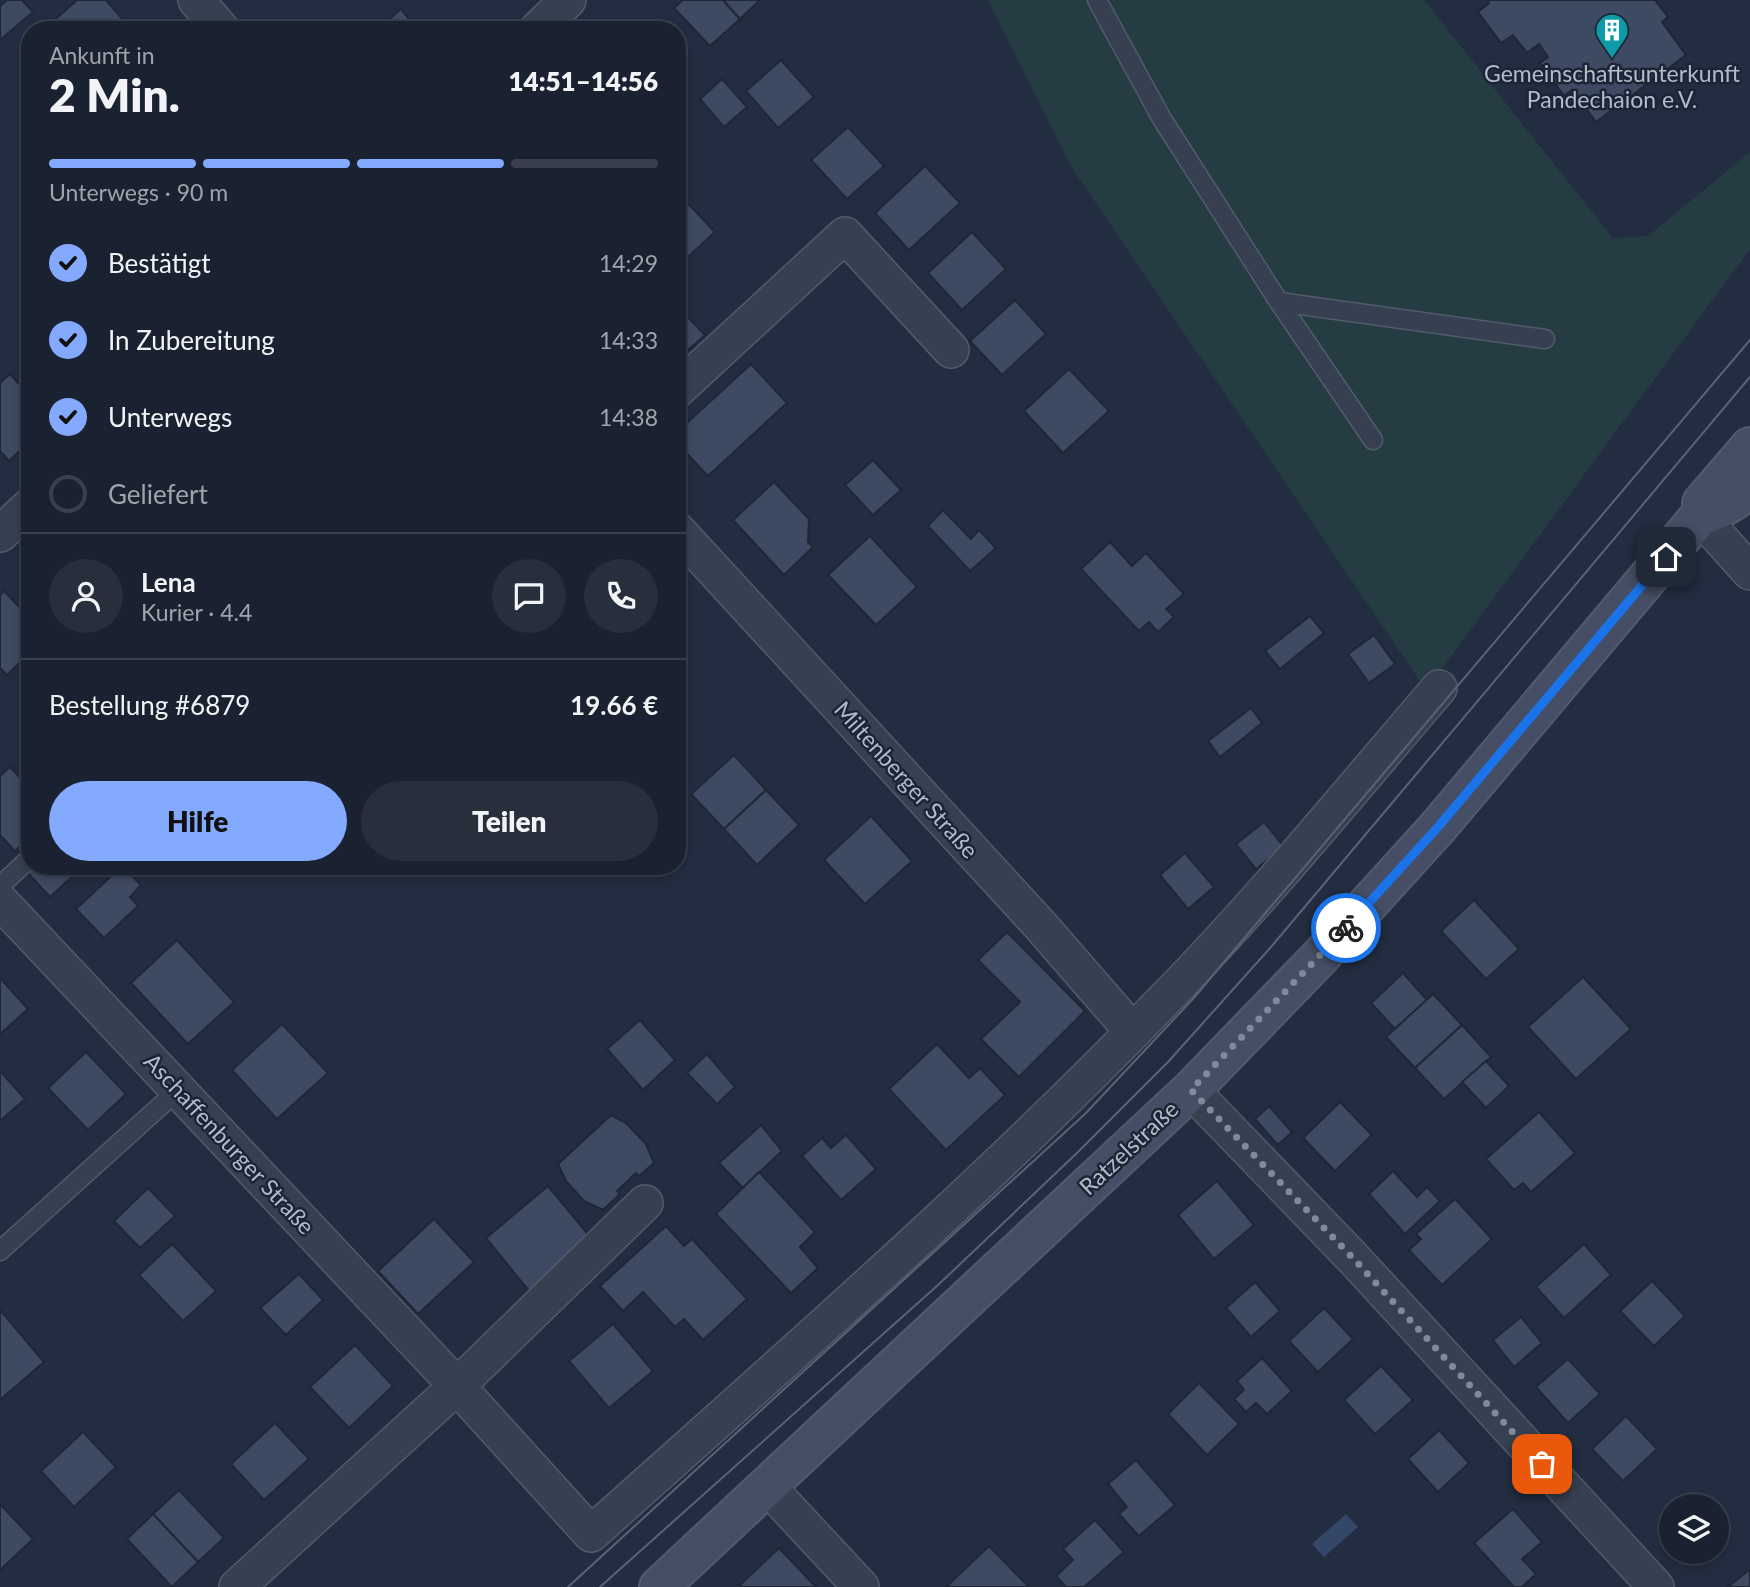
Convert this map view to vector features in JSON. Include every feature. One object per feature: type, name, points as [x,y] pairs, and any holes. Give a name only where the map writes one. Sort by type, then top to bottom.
[{"type":"main road","name":"Ratzelstraße","points":[[659,1587],[1191,1090],[1319,958],[1438,827],[1700,516],[1703,500],[1750,447]]},
{"type":"main road","name":"Ratzelstraße","points":[[1700,516],[1722,509],[1750,486]]},
{"type":"street","points":[[196,0],[214,21]]},
{"type":"street","points":[[546,21],[568,0]]},
{"type":"street","points":[[686,382],[845,234],[951,350]]},
{"type":"street","points":[[0,534],[21,514]]},
{"type":"street","points":[[1700,516],[1750,572]]},
{"type":"street","name":"Miltenberger Straße","points":[[686,540],[1041,926],[1133,1031]]},
{"type":"street","points":[[1133,1031],[1194,970],[1439,688]]},
{"type":"street","name":"Aschaffenburger Straße","points":[[0,901],[457,1386],[591,1534],[874,1281],[1048,1117],[1133,1031]]},
{"type":"street","points":[[1191,1090],[1353,1258],[1656,1587]]},
{"type":"street","points":[[237,1587],[457,1386],[645,1203]]},
{"type":"street","points":[[766,1486],[861,1587]]},
{"type":"lane","points":[[1097,0],[1162,119],[1279,302],[1373,440]]},
{"type":"lane","points":[[1279,302],[1545,339]]},
{"type":"lane","points":[[0,886],[21,867]]},
{"type":"lane","points":[[0,1251],[178,1090]]},
{"type":"green space","points":[[988,0],[1424,0],[1613,238],[1648,236],[1750,152],[1750,249],[1426,690],[1070,165]]},
{"type":"water","points":[[1346,1514],[1358,1527],[1324,1557],[1312,1544]]},
{"type":"building","points":[[7,0],[22,0],[33,12],[0,40],[0,6]]},
{"type":"building","points":[[77,0],[106,0],[124,21],[53,21]]},
{"type":"building","points":[[683,0],[723,0],[740,19],[710,46],[674,8]]},
{"type":"building","points":[[723,0],[760,0],[740,19]]},
{"type":"building","name":"Gemeinschaftsunterkunft Pandechaion e.V.","points":[[1487,0],[1655,0],[1668,17],[1662,22],[1686,55],[1596,122],[1572,90],[1564,96],[1540,63],[1548,57],[1539,44],[1527,53],[1513,35],[1501,43],[1478,12],[1489,3]]},
{"type":"building","points":[[401,9],[411,21],[387,21]]},
{"type":"building","points":[[781,60],[814,97],[778,128],[746,91]]},
{"type":"building","points":[[722,79],[747,107],[724,127],[700,99]]},
{"type":"building","points":[[848,127],[884,166],[847,199],[811,160]]},
{"type":"building","points":[[925,166],[960,203],[909,250],[875,213]]},
{"type":"building","points":[[686,201],[715,232],[686,259]]},
{"type":"building","points":[[972,232],[1006,269],[962,310],[928,273]]},
{"type":"building","points":[[1015,300],[1046,334],[1002,375],[970,341]]},
{"type":"building","points":[[686,315],[705,335],[686,352]]},
{"type":"building","points":[[751,364],[787,403],[708,476],[686,453],[686,424]]},
{"type":"building","points":[[1069,369],[1109,411],[1063,453],[1024,411]]},
{"type":"building","points":[[10,374],[21,386],[21,450],[9,461],[0,451],[0,383]]},
{"type":"building","points":[[873,460],[901,490],[873,515],[845,485]]},
{"type":"building","points":[[774,482],[809,519],[808,542],[813,547],[784,575],[733,520]]},
{"type":"building","points":[[943,510],[971,539],[979,530],[996,548],[970,571],[928,526]]},
{"type":"building","points":[[870,536],[917,587],[876,625],[828,575]]},
{"type":"building","points":[[1110,542],[1132,566],[1146,553],[1184,594],[1166,609],[1174,617],[1158,632],[1149,622],[1139,631],[1081,569]]},
{"type":"building","points":[[4,591],[21,609],[21,662],[7,675],[0,668],[0,595]]},
{"type":"building","points":[[1310,616],[1324,633],[1280,669],[1265,651]]},
{"type":"building","points":[[1374,635],[1395,664],[1369,683],[1348,654]]},
{"type":"building","points":[[1251,708],[1262,723],[1220,757],[1208,741]]},
{"type":"building","points":[[734,755],[766,790],[724,829],[691,794]]},
{"type":"building","points":[[10,767],[21,779],[21,845],[15,851],[0,835],[0,776]]},
{"type":"building","points":[[766,790],[799,825],[757,865],[724,829]]},
{"type":"building","points":[[871,816],[912,861],[865,904],[824,860]]},
{"type":"building","points":[[1264,822],[1284,847],[1256,869],[1236,844]]},
{"type":"building","points":[[1185,853],[1214,887],[1188,909],[1160,875]]},
{"type":"building","points":[[30,875],[74,875],[50,897]]},
{"type":"building","points":[[112,875],[131,875],[141,885],[130,897],[138,906],[104,938],[76,909]]},
{"type":"building","points":[[1474,900],[1519,949],[1486,979],[1441,931]]},
{"type":"building","points":[[1007,932],[1085,1011],[1019,1077],[981,1039],[1020,1002],[978,960]]},
{"type":"building","points":[[177,940],[234,1002],[188,1044],[131,983]]},
{"type":"building","points":[[1403,973],[1427,1000],[1395,1029],[1371,1003]]},
{"type":"building","points":[[1583,977],[1631,1029],[1576,1079],[1528,1027]]},
{"type":"building","points":[[0,978],[28,1009],[0,1034]]},
{"type":"building","points":[[1433,994],[1462,1025],[1415,1068],[1386,1037]]},
{"type":"building","points":[[640,1020],[675,1060],[643,1090],[607,1049]]},
{"type":"building","points":[[282,1024],[328,1073],[277,1119],[232,1070]]},
{"type":"building","points":[[1462,1025],[1491,1057],[1444,1099],[1415,1068]]},
{"type":"building","points":[[937,1044],[969,1078],[980,1068],[1005,1095],[946,1150],[889,1089]]},
{"type":"building","points":[[86,1052],[126,1094],[88,1130],[48,1088]]},
{"type":"building","points":[[707,1054],[735,1087],[717,1104],[687,1073]]},
{"type":"building","points":[[1486,1061],[1509,1086],[1486,1108],[1462,1082]]},
{"type":"building","points":[[0,1071],[25,1099],[0,1121]]},
{"type":"building","points":[[1340,1102],[1372,1135],[1335,1171],[1303,1138]]},
{"type":"building","points":[[1269,1106],[1292,1132],[1278,1145],[1255,1119]]},
{"type":"building","points":[[1539,1112],[1575,1153],[1531,1192],[1523,1183],[1514,1190],[1486,1159]]},
{"type":"building","points":[[611,1115],[626,1123],[646,1144],[654,1163],[639,1176],[636,1173],[617,1191],[620,1194],[603,1210],[584,1201],[566,1181],[558,1164]]},
{"type":"building","points":[[761,1125],[782,1151],[743,1188],[719,1163]]},
{"type":"building","points":[[846,1135],[876,1169],[841,1200],[802,1156],[822,1138],[831,1148]]},
{"type":"building","points":[[1393,1171],[1417,1197],[1427,1187],[1440,1201],[1405,1234],[1369,1194]]},
{"type":"building","points":[[759,1172],[815,1232],[800,1247],[818,1268],[791,1293],[716,1214]]},
{"type":"building","points":[[1217,1181],[1254,1225],[1214,1259],[1178,1215]]},
{"type":"building","points":[[548,1186],[592,1239],[529,1291],[486,1238]]},
{"type":"building","points":[[148,1188],[175,1216],[140,1248],[114,1221]]},
{"type":"building","points":[[1455,1199],[1492,1239],[1442,1285],[1409,1250],[1421,1239],[1416,1234]]},
{"type":"building","points":[[434,1219],[474,1262],[418,1314],[378,1271]]},
{"type":"building","points":[[666,1226],[684,1246],[692,1239],[747,1299],[703,1340],[684,1319],[675,1327],[643,1292],[623,1311],[600,1286]]},
{"type":"building","points":[[172,1244],[216,1291],[183,1321],[139,1275]]},
{"type":"building","points":[[1584,1244],[1611,1275],[1564,1318],[1536,1287]]},
{"type":"building","points":[[299,1274],[323,1300],[286,1335],[260,1308]]},
{"type":"building","points":[[1652,1281],[1685,1316],[1654,1346],[1620,1311]]},
{"type":"building","points":[[1255,1282],[1280,1311],[1251,1337],[1226,1308]]},
{"type":"building","points":[[1324,1308],[1353,1339],[1318,1372],[1289,1341]]},
{"type":"building","points":[[0,1310],[44,1362],[1,1399],[0,1399]]},
{"type":"building","points":[[1521,1317],[1542,1343],[1514,1367],[1493,1340]]},
{"type":"building","points":[[613,1324],[653,1371],[609,1408],[569,1361]]},
{"type":"building","points":[[355,1345],[393,1386],[349,1428],[310,1387]]},
{"type":"building","points":[[1262,1358],[1292,1391],[1267,1414],[1256,1403],[1246,1412],[1234,1399],[1244,1390],[1237,1381]]},
{"type":"building","points":[[1568,1359],[1600,1394],[1568,1423],[1536,1387]]},
{"type":"building","points":[[1381,1366],[1413,1400],[1375,1434],[1344,1400]]},
{"type":"building","points":[[1199,1383],[1239,1424],[1207,1455],[1168,1414]]},
{"type":"building","points":[[1626,1416],[1657,1449],[1623,1481],[1592,1449]]},
{"type":"building","points":[[275,1423],[309,1459],[264,1500],[231,1464]]},
{"type":"building","points":[[1439,1430],[1469,1463],[1438,1492],[1408,1459]]},
{"type":"building","points":[[83,1432],[116,1467],[74,1507],[41,1471]]},
{"type":"building","points":[[1136,1460],[1175,1505],[1139,1536],[1119,1514],[1127,1507],[1108,1484]]},
{"type":"building","points":[[179,1490],[224,1538],[198,1562],[153,1514]]},
{"type":"building","points":[[0,1504],[33,1539],[0,1570]]},
{"type":"building","points":[[1513,1509],[1542,1542],[1522,1559],[1536,1574],[1522,1587],[1514,1587],[1474,1543]]},
{"type":"building","points":[[153,1514],[198,1562],[172,1587],[127,1539]]},
{"type":"building","points":[[1095,1520],[1124,1552],[1084,1587],[1066,1587],[1056,1576],[1073,1560],[1063,1549]]},
{"type":"building","points":[[989,1546],[1029,1587],[946,1587]]},
{"type":"building","points":[[779,1548],[816,1587],[741,1587],[740,1585]]},
{"type":"building","points":[[1750,1569],[1750,1587],[1728,1587]]},
{"type":"tram line","points":[[568,1587],[1086,1113],[1192,1000],[1750,340]]},
{"type":"tram line","points":[[600,1587],[938,1285],[1168,1062],[1271,947],[1750,377]]},
{"type":"way so far","points":[[1346,928],[1191,1090],[1353,1258],[1542,1464]]},
{"type":"place","name":"Gemeinschaftsunterkunft Pandechaion e.V.","points":[[1612,60]]},
{"type":"route","points":[[1346,928],[1438,827],[1666,557]]}]
